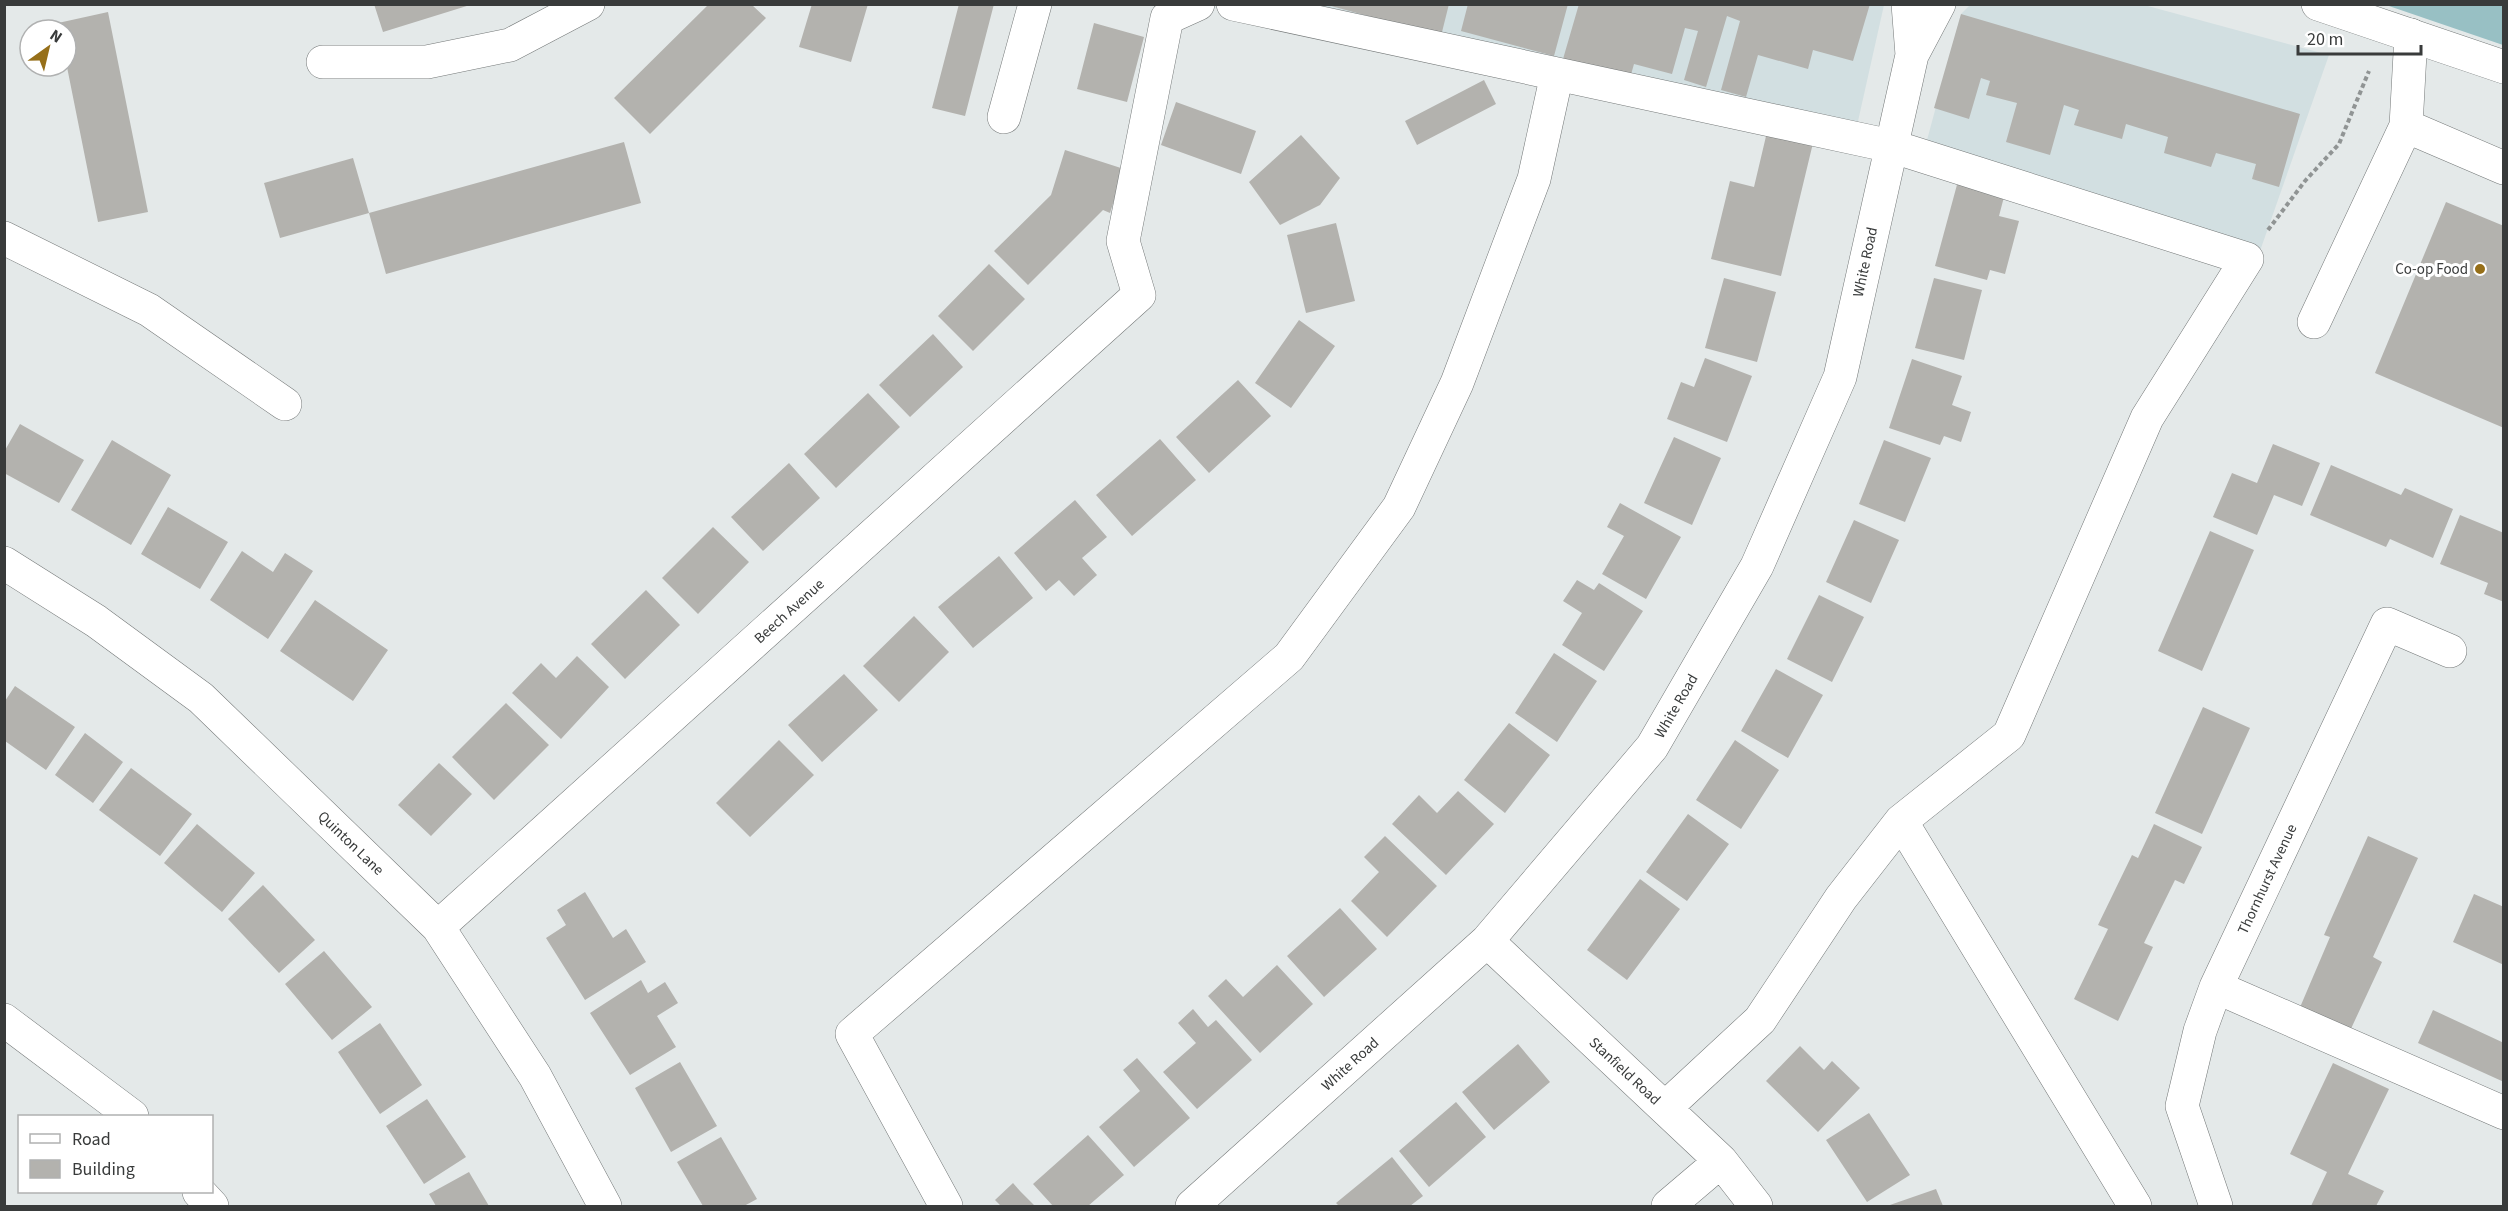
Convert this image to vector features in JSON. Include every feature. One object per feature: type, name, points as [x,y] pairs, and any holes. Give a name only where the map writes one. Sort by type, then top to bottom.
[{"type":"main road","points":[[323,62],[427,62],[510,45],[588,4]]},
{"type":"main road","points":[[1004,117],[1035,4]]},
{"type":"main road","name":"Beech Avenue","points":[[438,927],[1139,295],[1123,241],[1167,18],[1198,4]]},
{"type":"main road","points":[[1233,4],[1891,146],[2247,259],[2147,418],[2009,735],[1901,821],[1841,898],[1760,1020],[1665,1108]]},
{"type":"main road","name":"White Road","points":[[1908,4],[1912,55]]},
{"type":"main road","name":"White Road","points":[[1192,1206],[1487,941],[1652,747],[1757,566],[1840,377],[1912,55],[1939,4]]},
{"type":"main road","points":[[2318,4],[2504,67]]},
{"type":"main road","points":[[2314,322],[2406,126],[2399,31]]},
{"type":"main road","points":[[946,1206],[852,1034],[1289,657],[1365,554],[1399,507],[1457,383],[1534,179],[1557,74]]},
{"type":"main road","points":[[2406,126],[2504,168]]},
{"type":"main road","points":[[4,238],[149,310],[285,404]]},
{"type":"main road","name":"Quinton Lane","points":[[4,563],[96,621],[201,698],[438,927],[536,1076],[605,1206]]},
{"type":"main road","name":"Thornhurst Avenue","points":[[2216,1206],[2182,1106],[2200,1031],[2216,987],[2387,624],[2450,651]]},
{"type":"main road","points":[[1901,821],[2135,1206]]},
{"type":"main road","name":"Stanfield Road","points":[[1487,941],[1721,1161],[1756,1206]]},
{"type":"main road","points":[[2216,987],[2504,1113]]},
{"type":"main road","points":[[4,1020],[131,1115]]},
{"type":"main road","points":[[1668,1206],[1721,1161]]},
{"type":"main road","points":[[202,1193],[212,1206]]},
{"type":"path","points":[[2247,259],[2305,181],[2339,144],[2399,31]]},
{"type":"shaded area","points":[[1229,5],[1884,5],[1852,148]]},
{"type":"shaded area","points":[[1970,5],[2144,5],[2329,55],[2254,268],[1920,166],[1961,14]]},
{"type":"shaded area","points":[[2386,5],[2503,5],[2503,45]]},
{"type":"building","points":[[374,4],[470,4],[470,5],[383,32]]},
{"type":"building","points":[[812,4],[868,4],[851,62],[799,47]]},
{"type":"building","points":[[959,4],[994,4],[965,116],[932,108]]},
{"type":"building","points":[[1324,4],[1449,4],[1441,36]]},
{"type":"building","points":[[1468,4],[1568,4],[1554,56],[1461,31]]},
{"type":"building","points":[[1579,4],[1870,4],[1853,61],[1813,50],[1808,69],[1758,55],[1746,97],[1721,90],[1740,21],[1727,16],[1706,87],[1684,80],[1698,31],[1685,28],[1672,74],[1634,64],[1630,78],[1563,59]]},
{"type":"building","points":[[708,5],[752,5],[766,18],[650,134],[614,98]]},
{"type":"building","points":[[108,12],[148,212],[98,222],[69,78],[78,78],[78,19]]},
{"type":"building","points":[[1961,14],[2300,114],[2279,187],[2252,179],[2256,164],[2216,153],[2211,167],[2164,153],[2168,137],[2126,124],[2122,139],[2074,125],[2079,110],[2064,105],[2050,155],[2006,142],[2017,103],[1986,95],[1990,81],[1981,78],[1969,119],[1934,108]]},
{"type":"building","points":[[1094,23],[1144,37],[1127,102],[1077,89]]},
{"type":"building","points":[[1484,80],[1496,104],[1417,145],[1405,121]]},
{"type":"building","points":[[1176,102],[1256,131],[1241,174],[1161,145]]},
{"type":"building","points":[[1767,132],[1813,143],[1781,276],[1711,259],[1730,181],[1754,187]]},
{"type":"building","points":[[1301,135],[1340,178],[1320,205],[1280,225],[1249,182]]},
{"type":"building","points":[[624,142],[641,203],[386,274],[369,213]]},
{"type":"building","points":[[1065,150],[1124,169],[1110,213],[1103,210],[1028,285],[994,251],[1051,195]]},
{"type":"building","points":[[353,158],[369,213],[280,238],[264,183]]},
{"type":"building","points":[[1958,181],[2005,193],[1999,216],[2019,221],[2005,274],[1990,270],[1987,280],[1935,266]]},
{"type":"building","points":[[2446,202],[2504,226],[2504,428],[2375,373]]},
{"type":"building","points":[[1336,223],[1355,301],[1306,313],[1287,235]]},
{"type":"building","points":[[989,264],[1025,299],[973,351],[938,316]]},
{"type":"building","points":[[1724,278],[1776,292],[1757,362],[1705,348]]},
{"type":"building","points":[[1934,278],[1982,290],[1964,360],[1915,348]]},
{"type":"building","points":[[1299,320],[1335,346],[1291,408],[1255,383]]},
{"type":"building","points":[[933,334],[963,367],[910,417],[879,385]]},
{"type":"building","points":[[1705,358],[1752,376],[1727,442],[1667,419],[1681,382],[1694,387]]},
{"type":"building","points":[[1912,359],[1962,376],[1952,405],[1971,412],[1961,442],[1944,436],[1940,445],[1889,428]]},
{"type":"building","points":[[1238,380],[1271,416],[1209,473],[1176,437]]},
{"type":"building","points":[[868,393],[900,427],[836,488],[804,454]]},
{"type":"building","points":[[20,424],[84,460],[59,503],[4,473],[4,452]]},
{"type":"building","points":[[1674,437],[1721,458],[1692,525],[1644,503]]},
{"type":"building","points":[[1160,439],[1196,480],[1132,536],[1096,495]]},
{"type":"building","points":[[112,440],[171,475],[131,545],[71,510]]},
{"type":"building","points":[[1884,440],[1931,458],[1905,522],[1859,504]]},
{"type":"building","points":[[2273,444],[2320,463],[2302,506],[2274,495],[2257,535],[2213,517],[2232,473],[2257,483]]},
{"type":"building","points":[[789,463],[820,498],[763,551],[731,517]]},
{"type":"building","points":[[2331,465],[2401,495],[2405,488],[2453,509],[2433,558],[2390,539],[2386,547],[2310,515]]},
{"type":"building","points":[[1075,500],[1107,537],[1082,558],[1097,575],[1074,596],[1059,580],[1046,591],[1014,553]]},
{"type":"building","points":[[1620,503],[1681,537],[1646,599],[1602,574],[1624,536],[1607,527]]},
{"type":"building","points":[[168,507],[228,542],[200,589],[141,554]]},
{"type":"building","points":[[2460,515],[2504,533],[2504,602],[2484,594],[2488,583],[2440,564]]},
{"type":"building","points":[[1854,520],[1899,540],[1871,603],[1826,582]]},
{"type":"building","points":[[713,527],[749,562],[698,614],[662,578]]},
{"type":"building","points":[[2210,531],[2254,550],[2202,671],[2158,651]]},
{"type":"building","points":[[242,551],[273,572],[285,553],[313,571],[268,639],[210,600]]},
{"type":"building","points":[[999,556],[1033,598],[973,648],[938,607]]},
{"type":"building","points":[[1577,580],[1594,590],[1599,583],[1643,611],[1604,671],[1562,645],[1582,613],[1563,601]]},
{"type":"building","points":[[646,590],[680,625],[625,679],[591,644]]},
{"type":"building","points":[[1819,595],[1864,617],[1832,682],[1787,659]]},
{"type":"building","points":[[315,600],[388,650],[353,701],[280,651]]},
{"type":"building","points":[[914,616],[949,652],[899,702],[863,666]]},
{"type":"building","points":[[1554,653],[1597,681],[1557,742],[1515,713]]},
{"type":"building","points":[[577,656],[609,687],[561,739],[512,693],[541,663],[556,678]]},
{"type":"building","points":[[1776,669],[1823,695],[1788,758],[1741,731]]},
{"type":"building","points":[[844,674],[878,710],[822,762],[788,725]]},
{"type":"building","points":[[15,686],[75,727],[46,770],[5,741],[5,701]]},
{"type":"building","points":[[506,703],[549,745],[494,800],[452,757]]},
{"type":"building","points":[[2203,707],[2250,728],[2202,834],[2155,813]]},
{"type":"building","points":[[1509,723],[1550,755],[1505,813],[1464,780]]},
{"type":"building","points":[[85,733],[123,762],[93,803],[55,775]]},
{"type":"building","points":[[779,740],[814,775],[750,837],[716,803]]},
{"type":"building","points":[[1735,740],[1779,770],[1741,829],[1696,800]]},
{"type":"building","points":[[439,763],[472,794],[431,836],[398,805]]},
{"type":"building","points":[[131,768],[192,814],[160,856],[99,810]]},
{"type":"building","points":[[1458,791],[1494,824],[1446,875],[1392,824],[1419,795],[1437,813]]},
{"type":"building","points":[[1688,814],[1729,844],[1687,901],[1646,872]]},
{"type":"building","points":[[197,824],[255,873],[222,912],[164,863]]},
{"type":"building","points":[[2154,824],[2202,847],[2184,884],[2175,880],[2144,943],[2153,947],[2118,1021],[2074,999],[2108,929],[2098,925],[2132,855],[2138,858]]},
{"type":"building","points":[[1385,836],[1437,886],[1387,937],[1351,901],[1379,872],[1364,857]]},
{"type":"building","points":[[2368,836],[2418,858],[2373,957],[2382,962],[2349,1033],[2298,1012],[2330,937],[2324,935]]},
{"type":"building","points":[[1640,879],[1680,909],[1627,980],[1587,950]]},
{"type":"building","points":[[263,885],[315,940],[279,973],[228,919]]},
{"type":"building","points":[[585,892],[613,938],[626,929],[646,962],[585,1000],[546,938],[566,925],[557,910]]},
{"type":"building","points":[[2474,894],[2504,907],[2504,965],[2453,942]]},
{"type":"building","points":[[1340,908],[1377,949],[1324,997],[1287,956]]},
{"type":"building","points":[[324,951],[372,1007],[332,1040],[285,984]]},
{"type":"building","points":[[1277,965],[1313,1004],[1260,1053],[1208,996],[1226,979],[1243,997]]},
{"type":"building","points":[[641,980],[648,993],[665,982],[678,1003],[657,1016],[676,1047],[630,1075],[590,1013]]},
{"type":"building","points":[[1193,1009],[1208,1027],[1216,1020],[1252,1060],[1197,1109],[1163,1072],[1196,1043],[1178,1023]]},
{"type":"building","points":[[2433,1010],[2504,1043],[2504,1082],[2418,1043]]},
{"type":"building","points":[[380,1023],[422,1085],[380,1114],[338,1052]]},
{"type":"building","points":[[1518,1044],[1550,1082],[1494,1130],[1462,1092]]},
{"type":"building","points":[[1800,1046],[1824,1070],[1832,1061],[1860,1088],[1818,1132],[1766,1081]]},
{"type":"building","points":[[1137,1058],[1190,1118],[1134,1167],[1099,1127],[1140,1091],[1123,1070]]},
{"type":"building","points":[[680,1062],[717,1126],[671,1152],[635,1088]]},
{"type":"building","points":[[2333,1063],[2389,1089],[2348,1174],[2384,1191],[2376,1206],[2311,1206],[2327,1172],[2290,1154]]},
{"type":"building","points":[[427,1099],[466,1157],[424,1184],[386,1126]]},
{"type":"building","points":[[1456,1102],[1486,1137],[1429,1187],[1399,1151]]},
{"type":"building","points":[[1869,1113],[1910,1175],[1867,1202],[1826,1140]]},
{"type":"building","points":[[1088,1135],[1124,1175],[1088,1206],[1053,1206],[1033,1184]]},
{"type":"building","points":[[721,1137],[757,1199],[744,1206],[703,1206],[677,1162]]},
{"type":"building","points":[[1392,1157],[1423,1196],[1410,1206],[1339,1206],[1336,1203]]},
{"type":"building","points":[[469,1172],[489,1206],[436,1206],[429,1194]]},
{"type":"building","points":[[1013,1183],[1035,1206],[1001,1206],[995,1200]]},
{"type":"building","points":[[1936,1189],[1943,1206],[1887,1206]]},
{"type":"place","name":"Co-op Food","points":[[2480,269]]}]
